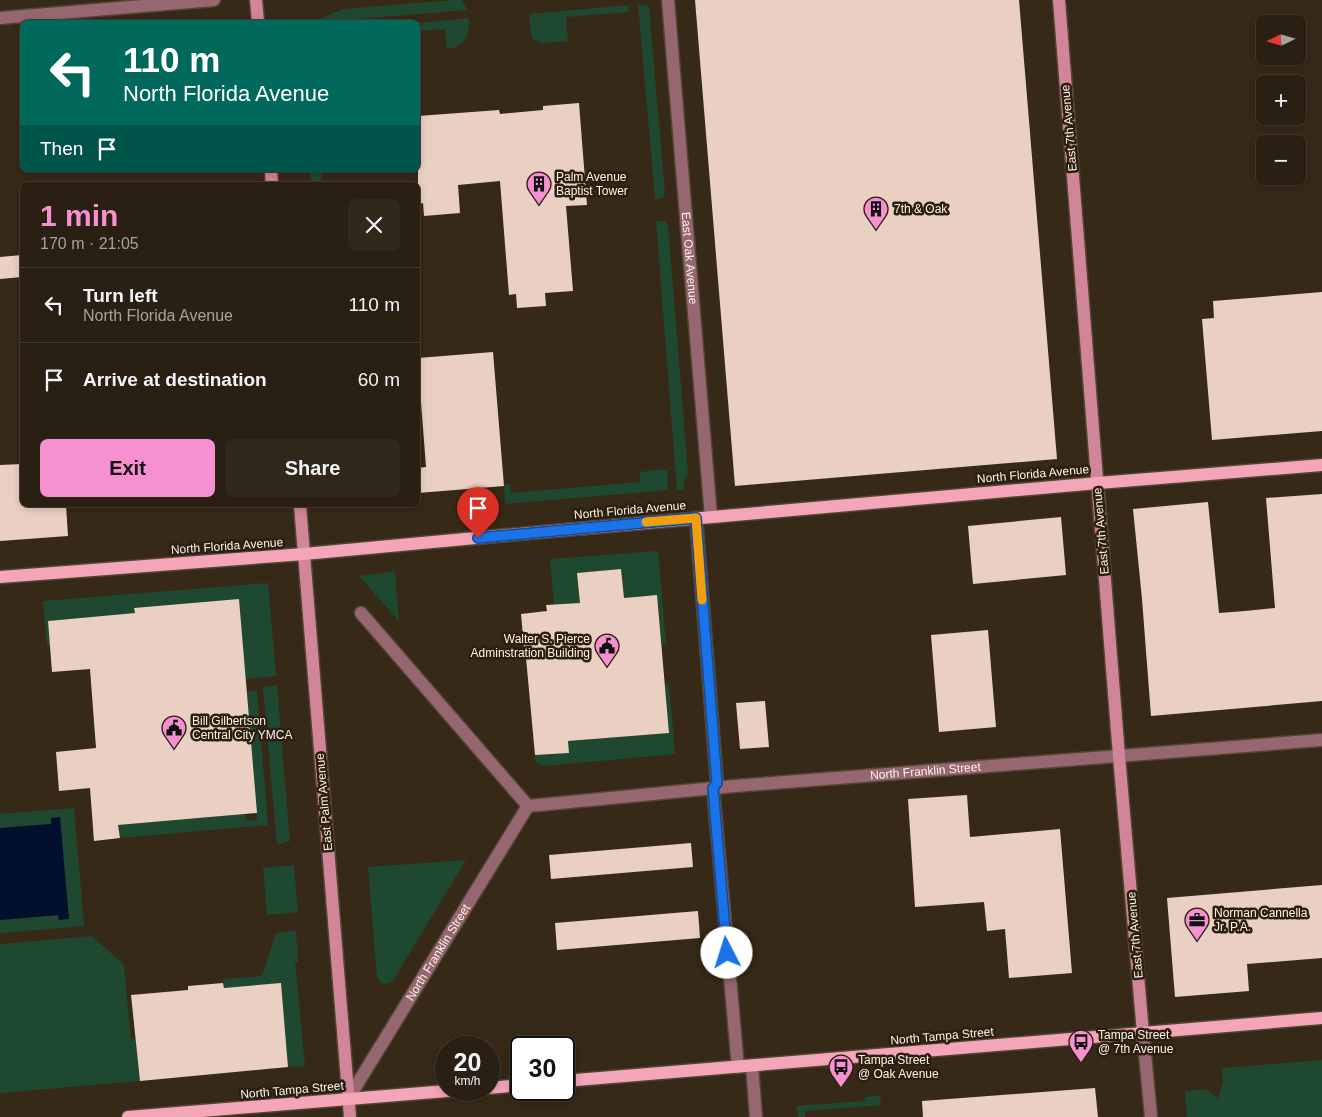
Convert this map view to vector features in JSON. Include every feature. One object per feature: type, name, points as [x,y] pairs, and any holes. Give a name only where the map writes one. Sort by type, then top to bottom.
[{"type":"main road","name":"North Florida Avenue","points":[[0,577],[304,554],[1098,482],[1322,464]]},
{"type":"main road","name":"North Tampa Street","points":[[575,1080],[1322,1018]]},
{"type":"main road","name":"North Tampa Street","points":[[128,1117],[435,1092]]},
{"type":"street","points":[[0,18],[214,0]]},
{"type":"street","points":[[256,0],[258,20]]},
{"type":"street","name":"East Oak Avenue","points":[[668,0],[711,517]]},
{"type":"street","name":"East 7th Avenue","points":[[1058,0],[1119,756],[1144,1033]]},
{"type":"street","name":"East Palm Avenue","points":[[300,507],[350,1117]]},
{"type":"street","points":[[696,518],[717,783],[713,788],[738,1067]]},
{"type":"street","points":[[361,613],[528,806]]},
{"type":"street","name":"North Franklin Street","points":[[348,1099],[528,806],[713,788],[1322,740]]},
{"type":"street","points":[[1144,1033],[1150,1117]]},
{"type":"street","points":[[752,1066],[756,1117]]},
{"type":"green space","points":[[462,0],[467,10],[348,20],[316,20],[344,9]]},
{"type":"green space","points":[[638,4],[649,6],[665,194],[662,198],[655,199]]},
{"type":"green space","points":[[628,5],[629,12],[566,17],[568,41],[542,43],[532,39],[529,14]]},
{"type":"green space","points":[[469,18],[465,40],[458,46],[447,49],[445,29],[420,31],[420,23]]},
{"type":"green space","points":[[310,172],[321,172],[322,182],[311,182]]},
{"type":"green space","points":[[656,221],[664,221],[668,225],[688,473],[684,483],[684,490],[677,491]]},
{"type":"green space","points":[[667,469],[668,490],[505,504],[504,485],[510,484],[511,493],[640,482],[640,472]]},
{"type":"green space","points":[[658,551],[666,645],[662,645],[657,595],[624,598],[621,569],[578,573],[580,603],[554,605],[550,559]]},
{"type":"green space","points":[[395,571],[399,621],[359,576]]},
{"type":"green space","points":[[268,583],[276,676],[245,679],[239,599],[135,608],[135,619],[126,614],[48,621],[50,646],[47,646],[43,601]]},
{"type":"green space","points":[[669,683],[675,754],[544,766],[535,762],[535,755],[569,753],[568,741],[669,733],[665,684]]},
{"type":"green space","points":[[277,685],[290,841],[277,845],[263,687]]},
{"type":"green space","points":[[257,691],[268,825],[120,838],[118,825],[246,814],[247,821],[257,820],[246,692]]},
{"type":"green space","points":[[74,808],[84,926],[0,933],[0,920],[58,915],[51,824],[0,828],[0,814]]},
{"type":"green space","points":[[466,860],[392,982],[384,984],[380,982],[377,977],[368,867]]},
{"type":"green space","points":[[294,865],[298,912],[267,915],[263,868]]},
{"type":"green space","points":[[296,931],[298,962],[295,962],[305,1066],[288,1067],[281,984],[224,988],[223,979],[262,976],[276,933]]},
{"type":"green space","points":[[92,936],[124,965],[131,1039],[136,1039],[140,1081],[0,1093],[0,944]]},
{"type":"green space","points":[[1322,1060],[1322,1117],[1187,1117],[1185,1091],[1206,1089],[1218,1098],[1223,1081],[1222,1068]]},
{"type":"green space","points":[[880,1096],[881,1105],[805,1111],[805,1117],[798,1117],[797,1106],[865,1101],[865,1097]]},
{"type":"water","points":[[60,817],[69,919],[59,920],[58,915],[0,920],[0,828],[51,824],[51,818]]},
{"type":"building","name":"7th & Oak","points":[[695,0],[1019,0],[1057,459],[735,486]]},
{"type":"building","name":"Palm Avenue Baptist Tower","points":[[579,103],[587,205],[566,206],[573,291],[545,293],[546,306],[517,308],[516,294],[509,295],[500,181],[458,185],[460,213],[424,216],[423,203],[420,204],[420,182],[418,182],[418,172],[420,172],[420,116],[499,110],[500,114],[543,110],[543,106]]},
{"type":"building","points":[[20,255],[20,277],[0,279],[0,257]]},
{"type":"building","points":[[1322,292],[1322,431],[1212,440],[1202,319],[1214,318],[1213,301]]},
{"type":"building","points":[[493,352],[504,486],[420,493],[420,468],[426,467],[420,402],[420,358]]},
{"type":"building","points":[[20,464],[20,507],[66,507],[68,536],[0,541],[0,465]]},
{"type":"building","points":[[1322,494],[1322,701],[1151,716],[1133,509],[1208,502],[1219,613],[1245,611],[1275,608],[1266,498]]},
{"type":"building","points":[[1061,517],[1066,575],[973,584],[968,526]]},
{"type":"building","name":"Walter S. Pierce Adminstration Building","points":[[621,569],[624,598],[657,595],[669,733],[568,741],[569,753],[535,755],[521,614],[547,611],[546,605],[580,603],[577,573]]},
{"type":"building","name":"Bill Gilbertson Central City YMCA","points":[[239,599],[257,813],[118,825],[120,838],[94,841],[90,788],[59,791],[56,752],[96,748],[90,669],[52,672],[48,621],[135,613],[134,608]]},
{"type":"building","points":[[988,630],[996,727],[939,732],[931,635]]},
{"type":"building","points":[[765,701],[769,747],[740,749],[736,703]]},
{"type":"building","points":[[967,795],[970,837],[1060,829],[1072,973],[1009,978],[1005,929],[987,931],[984,902],[915,907],[908,799]]},
{"type":"building","points":[[691,843],[693,867],[551,879],[549,855]]},
{"type":"building","points":[[1322,885],[1322,958],[1247,964],[1249,991],[1175,997],[1167,898]]},
{"type":"building","points":[[698,911],[700,938],[557,950],[555,923]]},
{"type":"building","points":[[223,983],[224,988],[281,983],[288,1067],[140,1081],[131,995],[188,990],[188,986]]},
{"type":"building","points":[[1095,1088],[1098,1117],[923,1117],[922,1101]]},
{"type":"slow traffic","points":[[646,522],[696,518],[702,600]]},
{"type":"place","name":"Palm Avenue Baptist Tower","points":[[539,205]]},
{"type":"place","name":"7th & Oak","points":[[876,230]]},
{"type":"place","name":"Walter S. Pierce Adminstration Building","points":[[607,667]]},
{"type":"place","name":"Bill Gilbertson Central City YMCA","points":[[174,749]]},
{"type":"place","name":"Norman Cannella Jr. P.A.","points":[[1197,941]]},
{"type":"place","name":"Tampa Street @ 7th Avenue","points":[[1081,1063]]},
{"type":"place","name":"Tampa Street @ Oak Avenue","points":[[841,1088]]},
{"type":"route","points":[[478,538],[696,518],[717,783],[713,788],[727,953]]}]
